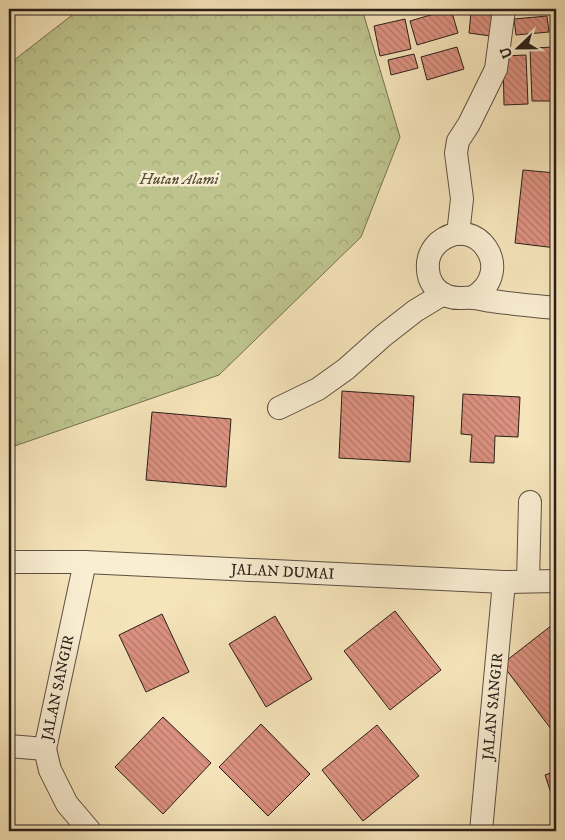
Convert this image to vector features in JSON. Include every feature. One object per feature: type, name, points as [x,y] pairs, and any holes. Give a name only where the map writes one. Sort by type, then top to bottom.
[{"type":"street","points":[[458,234],[462,199],[456,153],[458,141],[469,124],[496,69],[504,9]]},
{"type":"street","points":[[472,298],[488,284],[492,274],[493,263],[490,252],[483,243],[474,237],[458,234],[444,238],[436,244],[428,261],[430,280],[442,294],[457,299],[472,298],[556,308]]},
{"type":"street","points":[[279,408],[318,389],[346,369],[415,311],[442,294]]},
{"type":"street","points":[[528,581],[530,502]]},
{"type":"street","name":"JALAN DUMAI","points":[[9,562],[85,562],[504,582],[556,581]]},
{"type":"street","name":"JALAN SANGIR","points":[[85,562],[45,749],[50,770],[67,804],[90,831]]},
{"type":"street","name":"JALAN SANGIR","points":[[481,831],[504,582]]},
{"type":"street","points":[[9,746],[45,749]]},
{"type":"green space","name":"Hutan Alami","points":[[80,9],[362,9],[400,137],[361,237],[219,375],[9,448],[9,64]]},
{"type":"building","points":[[451,9],[458,33],[417,45],[410,21]]},
{"type":"building","points":[[514,9],[546,9],[546,12],[513,11]]},
{"type":"building","points":[[471,12],[500,16],[498,37],[469,33]]},
{"type":"building","points":[[547,16],[549,32],[516,35],[514,19]]},
{"type":"building","points":[[405,19],[411,49],[380,56],[374,26]]},
{"type":"building","points":[[457,47],[464,69],[427,80],[421,57]]},
{"type":"building","points":[[556,47],[556,101],[532,101],[530,48]]},
{"type":"building","points":[[414,54],[418,68],[391,75],[388,60]]},
{"type":"building","points":[[526,55],[528,104],[504,105],[503,56]]},
{"type":"building","points":[[523,170],[556,173],[556,248],[515,243]]},
{"type":"building","points":[[342,391],[414,396],[410,462],[339,458]]},
{"type":"building","points":[[463,394],[520,397],[518,437],[495,436],[494,463],[470,462],[472,435],[461,434]]},
{"type":"building","points":[[152,412],[231,419],[226,487],[146,480]]},
{"type":"building","points":[[395,611],[441,670],[390,710],[344,651]]},
{"type":"building","points":[[162,614],[189,672],[146,692],[119,635]]},
{"type":"building","points":[[275,616],[312,679],[266,707],[229,644]]},
{"type":"building","points":[[556,622],[556,725],[551,729],[502,664]]},
{"type":"building","points":[[163,717],[211,763],[163,814],[115,767]]},
{"type":"building","points":[[261,724],[310,774],[268,816],[219,767]]},
{"type":"building","points":[[377,725],[419,776],[363,821],[322,770]]},
{"type":"building","points":[[556,771],[556,808],[545,775]]}]
